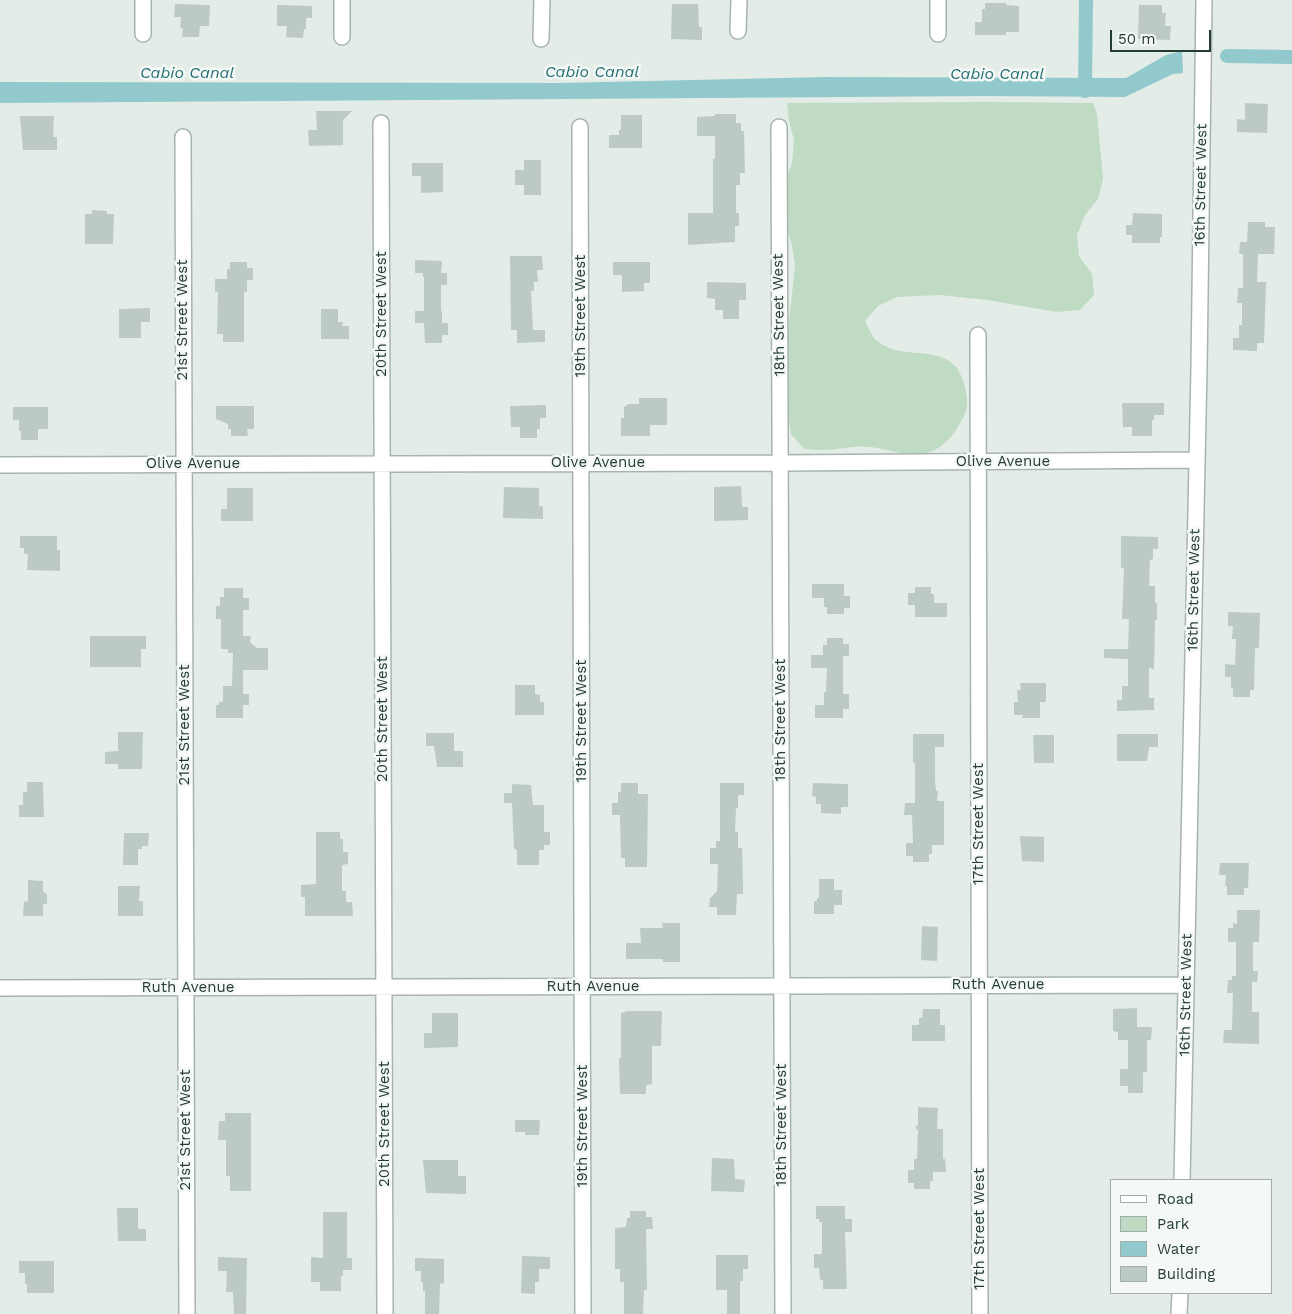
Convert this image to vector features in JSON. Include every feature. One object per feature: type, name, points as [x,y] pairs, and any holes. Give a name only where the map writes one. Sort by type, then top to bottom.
[{"type":"street","points":[[143,0],[143,34]]},
{"type":"street","points":[[342,0],[342,37]]},
{"type":"street","points":[[541,39],[542,0]]},
{"type":"street","points":[[738,31],[739,0]]},
{"type":"street","points":[[938,0],[938,34]]},
{"type":"street","name":"16th Street West","points":[[1182,1179],[1197,460],[1204,0]]},
{"type":"street","name":"20th Street West","points":[[381,123],[385,1314]]},
{"type":"street","name":"19th Street West","points":[[580,127],[583,1314]]},
{"type":"street","name":"18th Street West","points":[[779,127],[783,1314]]},
{"type":"street","name":"21st Street West","points":[[183,137],[187,1314]]},
{"type":"street","name":"17th Street West","points":[[978,335],[980,1314]]},
{"type":"street","name":"Olive Avenue","points":[[0,465],[1197,460]]},
{"type":"street","name":"Ruth Avenue","points":[[0,988],[1186,985]]},
{"type":"street","points":[[1179,1314],[1180,1294]]},
{"type":"green space","points":[[787,103],[1093,103],[1097,114],[1103,179],[1098,199],[1085,215],[1077,235],[1079,256],[1092,274],[1094,295],[1080,310],[1057,312],[987,300],[940,295],[897,297],[878,306],[865,321],[876,340],[896,350],[927,354],[946,359],[957,369],[963,380],[967,400],[966,411],[962,420],[944,444],[928,453],[907,454],[864,447],[827,450],[804,449],[791,434],[788,414],[786,351],[795,265],[786,225],[785,183],[792,163],[794,140]]},
{"type":"water","points":[[1182,51],[1183,73],[1173,74],[1125,97],[987,96],[0,103],[0,82],[560,83],[826,77],[1126,78],[1166,55]]},
{"type":"building","points":[[985,3],[1006,3],[1006,5],[1019,6],[1019,32],[1006,32],[1006,35],[975,35],[975,22],[982,22],[982,9],[985,9]]},
{"type":"building","points":[[175,4],[210,5],[209,26],[200,26],[199,37],[182,37],[183,28],[180,28],[181,17],[174,17]]},
{"type":"building","points":[[672,4],[698,4],[699,27],[702,27],[702,40],[671,39]]},
{"type":"building","points":[[277,5],[312,6],[312,18],[306,18],[306,29],[304,29],[303,38],[286,37],[287,26],[277,26]]},
{"type":"building","points":[[1139,5],[1162,5],[1162,13],[1166,13],[1165,26],[1171,26],[1170,40],[1138,39]]},
{"type":"building","points":[[1245,103],[1268,104],[1267,133],[1237,132],[1237,119],[1245,120]]},
{"type":"building","points":[[316,111],[352,111],[343,120],[343,145],[309,146],[308,130],[317,130]]},
{"type":"building","points":[[715,114],[736,114],[736,123],[741,123],[741,131],[744,131],[745,173],[740,173],[740,185],[736,185],[736,213],[739,213],[739,226],[735,226],[735,242],[688,245],[688,213],[713,213],[715,136],[697,136],[697,117],[715,116]]},
{"type":"building","points":[[621,115],[642,115],[642,148],[609,148],[609,135],[619,135],[619,130],[621,130]]},
{"type":"building","points":[[20,116],[54,116],[53,137],[57,137],[57,150],[23,150]]},
{"type":"building","points":[[524,160],[541,160],[541,195],[524,195],[524,185],[515,185],[515,170],[524,170]]},
{"type":"building","points":[[412,163],[443,163],[443,192],[421,193],[421,176],[412,176]]},
{"type":"building","points":[[92,210],[107,211],[107,214],[114,214],[113,244],[85,244],[85,214],[92,214]]},
{"type":"building","points":[[1133,213],[1162,214],[1162,237],[1160,237],[1160,243],[1132,243],[1132,235],[1126,235],[1126,225],[1132,225]]},
{"type":"building","points":[[1248,222],[1265,222],[1265,227],[1275,227],[1274,254],[1258,254],[1257,282],[1266,282],[1264,343],[1257,343],[1257,351],[1233,350],[1233,338],[1239,338],[1239,325],[1242,325],[1242,303],[1237,303],[1238,288],[1243,288],[1243,254],[1239,254],[1240,242],[1247,242]]},
{"type":"building","points":[[510,256],[542,256],[543,270],[537,270],[538,282],[534,282],[534,291],[531,291],[533,330],[545,330],[545,342],[517,343],[517,330],[511,330]]},
{"type":"building","points":[[415,260],[442,261],[441,273],[447,273],[447,285],[441,285],[441,311],[442,323],[448,323],[448,335],[442,335],[442,343],[425,343],[424,323],[415,323],[415,311],[424,311],[424,277],[423,273],[415,273]]},
{"type":"building","points":[[230,262],[247,262],[247,268],[253,268],[253,280],[247,280],[247,292],[244,292],[244,342],[223,342],[223,334],[217,334],[218,292],[215,292],[215,279],[227,279],[227,269],[230,269]]},
{"type":"building","points":[[613,262],[650,262],[650,283],[644,283],[644,291],[622,292],[622,275],[613,275]]},
{"type":"building","points":[[707,282],[746,283],[746,300],[739,300],[739,319],[723,319],[723,310],[715,310],[715,299],[707,298]]},
{"type":"building","points":[[150,308],[150,322],[141,322],[141,338],[119,338],[119,309]]},
{"type":"building","points":[[321,309],[338,309],[338,322],[343,322],[342,326],[349,326],[349,339],[321,339]]},
{"type":"building","points":[[639,398],[667,398],[667,425],[650,425],[650,436],[621,436],[621,418],[624,418],[624,407],[628,404],[639,404]]},
{"type":"building","points":[[1122,403],[1164,403],[1164,415],[1154,415],[1154,420],[1152,420],[1152,436],[1132,436],[1132,427],[1123,427]]},
{"type":"building","points":[[546,405],[546,418],[540,418],[540,429],[537,429],[537,438],[520,438],[520,427],[511,427],[510,406]]},
{"type":"building","points":[[216,406],[254,406],[254,429],[247,429],[248,436],[231,436],[231,429],[228,429],[228,424],[216,419]]},
{"type":"building","points":[[13,407],[48,407],[48,429],[38,429],[38,440],[21,440],[19,420],[13,420]]},
{"type":"building","points":[[741,486],[742,507],[748,507],[748,520],[714,521],[714,487]]},
{"type":"building","points":[[504,487],[539,488],[539,506],[543,506],[543,519],[503,518]]},
{"type":"building","points":[[227,488],[253,488],[253,521],[221,521],[221,509],[227,509]]},
{"type":"building","points":[[20,536],[57,536],[57,550],[60,550],[60,571],[27,570],[28,554],[24,554],[24,548],[20,548]]},
{"type":"building","points":[[1121,536],[1158,537],[1158,549],[1153,549],[1153,559],[1150,560],[1149,586],[1155,586],[1155,603],[1157,603],[1154,669],[1149,668],[1149,698],[1154,698],[1154,710],[1117,711],[1117,700],[1122,700],[1122,686],[1128,686],[1128,659],[1104,658],[1104,649],[1128,649],[1129,619],[1122,619],[1124,568],[1121,568]]},
{"type":"building","points":[[812,584],[844,584],[844,596],[850,596],[850,608],[844,608],[844,614],[827,614],[827,607],[824,607],[824,598],[812,598]]},
{"type":"building","points":[[915,587],[931,587],[931,594],[934,594],[934,603],[947,603],[947,617],[915,617],[915,605],[908,605],[908,593],[915,593]]},
{"type":"building","points":[[224,588],[243,588],[243,598],[249,598],[249,610],[243,610],[243,636],[251,636],[250,642],[257,648],[268,648],[268,670],[243,670],[243,694],[249,694],[249,705],[243,705],[243,718],[216,718],[216,705],[219,705],[219,702],[223,702],[223,686],[232,686],[233,653],[228,653],[228,649],[221,649],[221,619],[216,619],[216,606],[220,606],[220,597],[224,597]]},
{"type":"building","points":[[1228,612],[1260,613],[1259,648],[1255,648],[1254,690],[1250,690],[1250,697],[1233,697],[1231,677],[1225,677],[1225,664],[1235,665],[1236,639],[1232,639],[1233,626],[1228,626]]},
{"type":"building","points":[[90,636],[146,636],[146,649],[141,649],[141,667],[90,667]]},
{"type":"building","points":[[827,638],[843,638],[843,644],[849,644],[849,656],[843,656],[843,694],[849,694],[849,709],[843,709],[843,718],[815,718],[815,705],[824,705],[827,668],[811,668],[811,655],[823,655],[823,645],[827,645]]},
{"type":"building","points":[[1020,683],[1046,683],[1046,702],[1040,702],[1040,718],[1022,718],[1023,715],[1014,715],[1014,702],[1018,702],[1017,690],[1021,690]]},
{"type":"building","points":[[515,685],[535,685],[535,694],[540,695],[540,702],[544,702],[544,715],[515,715]]},
{"type":"building","points":[[118,732],[143,732],[142,769],[118,769],[118,764],[105,764],[105,752],[118,751]]},
{"type":"building","points":[[426,733],[454,733],[454,751],[463,751],[463,767],[437,767],[434,746],[426,746]]},
{"type":"building","points":[[913,734],[944,734],[944,747],[935,747],[935,781],[936,791],[938,791],[937,801],[944,801],[944,845],[932,845],[932,854],[929,854],[929,862],[913,862],[913,856],[906,856],[906,843],[913,843],[912,815],[904,815],[905,803],[915,803]]},
{"type":"building","points":[[1117,734],[1158,734],[1158,747],[1149,747],[1147,761],[1117,761]]},
{"type":"building","points":[[1033,735],[1054,735],[1054,763],[1034,763]]},
{"type":"building","points":[[27,782],[43,782],[44,817],[19,817],[19,805],[23,805],[23,792],[27,792]]},
{"type":"building","points":[[621,783],[638,783],[638,794],[648,794],[647,867],[625,867],[625,858],[621,858],[620,815],[612,815],[612,803],[618,803],[618,792],[621,792]]},
{"type":"building","points":[[720,783],[744,783],[744,795],[738,795],[738,808],[736,808],[735,832],[738,832],[738,848],[742,848],[743,894],[737,894],[736,915],[717,915],[717,907],[709,907],[710,898],[717,891],[718,864],[710,864],[710,848],[716,848],[716,841],[720,841]]},
{"type":"building","points":[[813,783],[848,784],[848,807],[841,807],[841,814],[821,813],[821,804],[816,804],[816,797],[812,796]]},
{"type":"building","points":[[512,784],[531,785],[533,805],[544,805],[544,832],[550,832],[550,845],[544,845],[544,850],[539,850],[539,865],[517,865],[517,850],[514,849],[512,803],[504,803],[504,793],[512,793]]},
{"type":"building","points":[[316,832],[340,832],[340,839],[343,839],[343,852],[348,852],[348,864],[342,865],[342,891],[346,891],[346,902],[352,902],[353,916],[305,916],[305,897],[301,897],[301,885],[316,884]]},
{"type":"building","points":[[124,833],[149,833],[148,846],[142,846],[142,849],[138,849],[138,865],[123,865]]},
{"type":"building","points":[[1020,836],[1044,837],[1044,862],[1022,861]]},
{"type":"building","points":[[1220,863],[1249,863],[1248,888],[1244,888],[1244,895],[1227,895],[1227,886],[1225,886],[1226,875],[1219,875]]},
{"type":"building","points":[[819,879],[834,879],[834,890],[842,890],[842,905],[834,905],[834,914],[814,914],[814,901],[817,901],[817,898],[819,898]]},
{"type":"building","points":[[28,880],[43,881],[43,892],[47,894],[47,904],[43,904],[43,916],[23,916],[24,902],[28,901]]},
{"type":"building","points":[[118,886],[140,886],[139,901],[143,901],[143,916],[118,916]]},
{"type":"building","points":[[1237,910],[1260,910],[1259,942],[1253,942],[1253,971],[1258,971],[1257,982],[1252,982],[1252,1012],[1259,1012],[1259,1044],[1223,1043],[1224,1030],[1232,1030],[1233,993],[1227,993],[1228,980],[1232,980],[1232,976],[1236,976],[1236,942],[1228,942],[1228,928],[1233,928],[1233,923],[1237,924]]},
{"type":"building","points":[[662,923],[680,923],[680,962],[663,962],[663,959],[626,959],[626,943],[641,943],[640,928],[663,928]]},
{"type":"building","points":[[922,926],[938,927],[937,961],[921,960]]},
{"type":"building","points":[[1137,1008],[1137,1027],[1152,1027],[1151,1040],[1147,1040],[1147,1072],[1143,1072],[1143,1093],[1128,1093],[1128,1086],[1120,1086],[1120,1069],[1128,1069],[1128,1040],[1118,1040],[1118,1032],[1113,1031],[1113,1009]]},
{"type":"building","points":[[923,1009],[940,1009],[940,1025],[945,1025],[945,1041],[912,1041],[912,1025],[919,1025],[919,1018],[922,1018]]},
{"type":"building","points":[[628,1011],[662,1011],[661,1046],[652,1046],[652,1084],[646,1085],[646,1094],[620,1094],[621,1013]]},
{"type":"building","points":[[432,1013],[458,1013],[458,1047],[424,1048],[424,1033],[432,1033]]},
{"type":"building","points":[[918,1107],[938,1108],[937,1129],[943,1129],[943,1159],[945,1159],[946,1172],[933,1172],[933,1181],[930,1181],[930,1189],[914,1189],[914,1183],[908,1183],[908,1170],[914,1170],[914,1159],[917,1159],[918,1130],[915,1127],[918,1125]]},
{"type":"building","points":[[225,1113],[251,1113],[251,1191],[230,1191],[230,1176],[226,1176],[226,1140],[218,1140],[219,1121],[225,1121]]},
{"type":"building","points":[[515,1120],[540,1120],[539,1135],[525,1135],[525,1132],[515,1132]]},
{"type":"building","points":[[712,1158],[734,1159],[735,1179],[745,1180],[744,1192],[711,1191]]},
{"type":"building","points":[[423,1160],[458,1160],[458,1176],[466,1176],[466,1194],[426,1193]]},
{"type":"building","points":[[816,1206],[845,1206],[845,1219],[852,1219],[852,1232],[845,1232],[847,1289],[823,1289],[823,1280],[820,1280],[819,1268],[814,1268],[814,1254],[822,1254],[822,1222],[816,1219]]},
{"type":"building","points":[[117,1208],[138,1208],[138,1229],[146,1229],[146,1241],[118,1241]]},
{"type":"building","points":[[630,1211],[646,1211],[646,1217],[652,1217],[653,1229],[646,1229],[647,1290],[644,1290],[643,1314],[624,1314],[624,1282],[620,1282],[620,1269],[615,1269],[615,1228],[626,1227],[627,1218],[630,1218]]},
{"type":"building","points":[[323,1212],[347,1212],[347,1258],[352,1258],[352,1270],[343,1270],[341,1291],[320,1291],[320,1282],[311,1282],[311,1257],[323,1258]]},
{"type":"building","points":[[716,1255],[748,1255],[748,1269],[743,1269],[743,1281],[740,1281],[740,1314],[727,1314],[727,1290],[716,1290]]},
{"type":"building","points":[[522,1256],[550,1257],[550,1269],[539,1269],[539,1282],[535,1282],[535,1294],[521,1293]]},
{"type":"building","points":[[218,1257],[247,1258],[246,1314],[234,1314],[233,1292],[226,1292],[227,1271],[218,1271]]},
{"type":"building","points":[[415,1258],[444,1259],[444,1284],[440,1283],[439,1314],[425,1314],[425,1291],[423,1291],[423,1282],[421,1282],[421,1271],[415,1271]]},
{"type":"building","points":[[19,1261],[54,1261],[54,1293],[27,1293],[25,1273],[19,1273]]},
{"type":"waterway","points":[[1085,91],[1086,0]]},
{"type":"waterway","name":"Cabio Canal","points":[[1227,56],[1292,57]]}]
